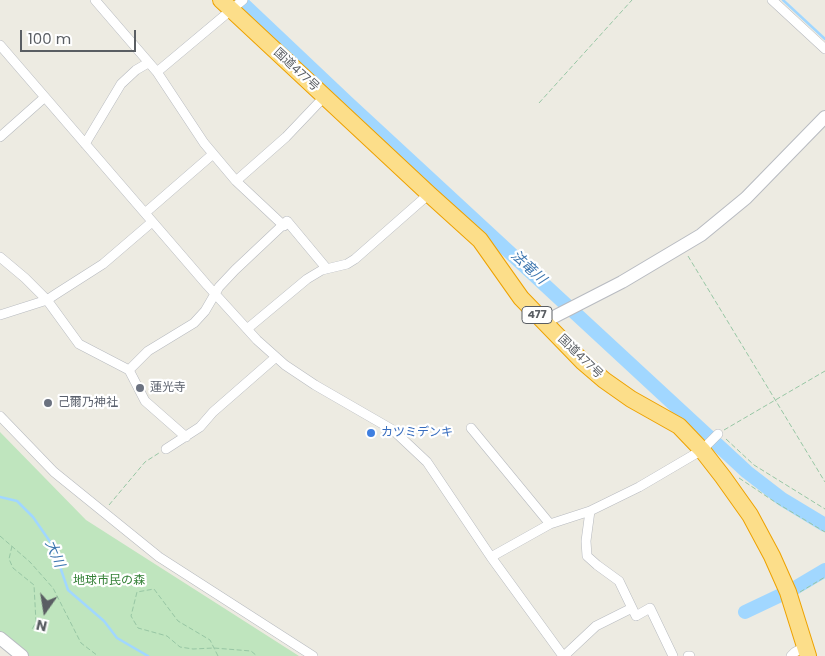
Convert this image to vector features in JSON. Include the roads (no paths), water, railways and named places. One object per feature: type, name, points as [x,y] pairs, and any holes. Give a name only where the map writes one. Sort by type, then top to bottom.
[{"type":"highway","name":"国道477号","points":[[232,4],[324,96],[480,240],[521,298],[583,362],[630,399],[679,426],[703,449],[750,515],[772,556],[790,597],[806,651]]},
{"type":"street","points":[[95,0],[157,72],[187,118],[236,182],[284,226]]},
{"type":"street","points":[[772,0],[825,49]]},
{"type":"street","points":[[157,72],[232,4]]},
{"type":"street","points":[[0,45],[247,329],[276,357],[316,385],[393,430],[427,462],[491,557],[564,656],[596,626],[632,608]]},
{"type":"street","points":[[85,144],[121,84],[136,70],[148,63]]},
{"type":"street","points":[[236,182],[286,137],[324,96]]},
{"type":"street","points":[[0,137],[45,97]]},
{"type":"street","points":[[544,322],[622,282],[683,246],[724,217],[746,198],[825,117]]},
{"type":"street","points":[[145,213],[213,154]]},
{"type":"street","points":[[247,329],[307,280],[327,269],[347,264],[355,259],[429,194]]},
{"type":"street","points":[[129,370],[148,351],[194,323],[205,311],[219,287],[287,221],[327,269]]},
{"type":"street","points":[[0,315],[31,303],[46,300],[103,264],[152,222]]},
{"type":"street","points":[[0,257],[25,278],[46,300],[79,344],[129,370],[145,401],[186,437]]},
{"type":"street","points":[[166,449],[200,427],[213,412],[276,357]]},
{"type":"street","points":[[0,416],[54,472],[159,557],[313,656]]},
{"type":"street","points":[[471,428],[550,524]]},
{"type":"street","points":[[491,557],[550,524],[590,510],[638,487],[703,449],[719,433]]},
{"type":"street","points":[[590,510],[586,541],[587,556],[619,581],[636,616],[650,608],[673,656]]},
{"type":"street","points":[[0,638],[22,656]]},
{"type":"street","points":[[791,656],[795,652],[806,651]]},
{"type":"waterway","name":"法竜川","points":[[239,0],[747,472],[782,499],[825,525]]},
{"type":"waterway","points":[[783,0],[825,39]]},
{"type":"waterway","name":"大川","points":[[0,497],[17,501],[33,517],[53,546],[68,590],[104,621],[117,638],[148,656]]},
{"type":"waterway","points":[[793,589],[825,570]]},
{"type":"waterway","points":[[745,612],[783,594]]},
{"type":"place","name":"蓮光寺","points":[[140,388]]},
{"type":"place","name":"己爾乃神社","points":[[48,403]]},
{"type":"place","name":"カツミデンキ","points":[[371,433]]},
{"type":"park label","name":"地球市民の森","points":[[109,581]]}]
